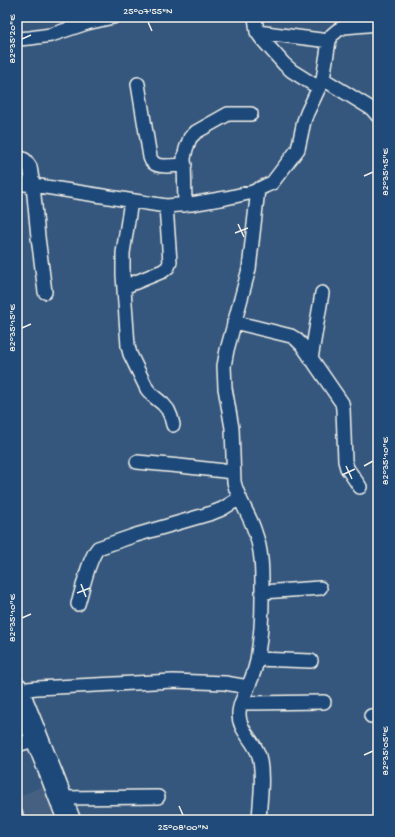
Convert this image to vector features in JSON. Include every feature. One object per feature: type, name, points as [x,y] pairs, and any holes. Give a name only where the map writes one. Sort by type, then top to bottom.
[{"type":"highway","points":[[17,690],[27,742],[61,798],[69,820]]},
{"type":"street","points":[[17,39],[51,35],[87,23],[113,17]]},
{"type":"street","points":[[255,17],[257,32],[284,64],[292,71],[321,83],[372,110],[378,116]]},
{"type":"street","points":[[17,184],[33,184],[166,206],[185,205],[226,198],[258,190],[272,183],[298,149],[307,113],[321,83],[329,41],[332,35],[338,30],[356,21],[378,24]]},
{"type":"street","points":[[257,32],[329,41]]},
{"type":"street","points":[[138,84],[152,162],[155,165],[160,166],[185,165]]},
{"type":"street","points":[[185,205],[185,154],[187,143],[190,138],[196,132],[228,114],[251,114]]},
{"type":"street","points":[[17,158],[25,160],[30,167],[45,292]]},
{"type":"street","points":[[258,190],[249,269],[227,350],[224,366],[224,378],[232,428],[233,472],[236,490],[255,530],[261,558],[262,620],[257,659],[238,712],[242,728],[258,755],[260,764],[261,777],[259,820]]},
{"type":"street","points":[[131,201],[123,253],[128,346],[130,354],[147,389],[168,410],[173,425]]},
{"type":"street","points":[[124,287],[163,271],[168,267],[170,262],[166,206]]},
{"type":"street","points":[[312,359],[322,293]]},
{"type":"street","points":[[234,322],[291,336],[302,345],[342,402],[344,409],[345,461],[347,468],[360,488]]},
{"type":"street","points":[[137,462],[233,472]]},
{"type":"street","points":[[78,604],[91,560],[98,548],[136,535],[212,513],[240,498]]},
{"type":"street","points":[[262,592],[320,588]]},
{"type":"street","points":[[257,659],[311,661]]},
{"type":"street","points":[[17,690],[173,681],[225,683],[248,687]]},
{"type":"street","points":[[241,703],[324,702]]},
{"type":"street","points":[[61,798],[158,797]]},
{"type":"lane","points":[[19,812],[20,820]]},
{"type":"shaded area","points":[[45,785],[57,820],[17,820],[18,797]]}]
